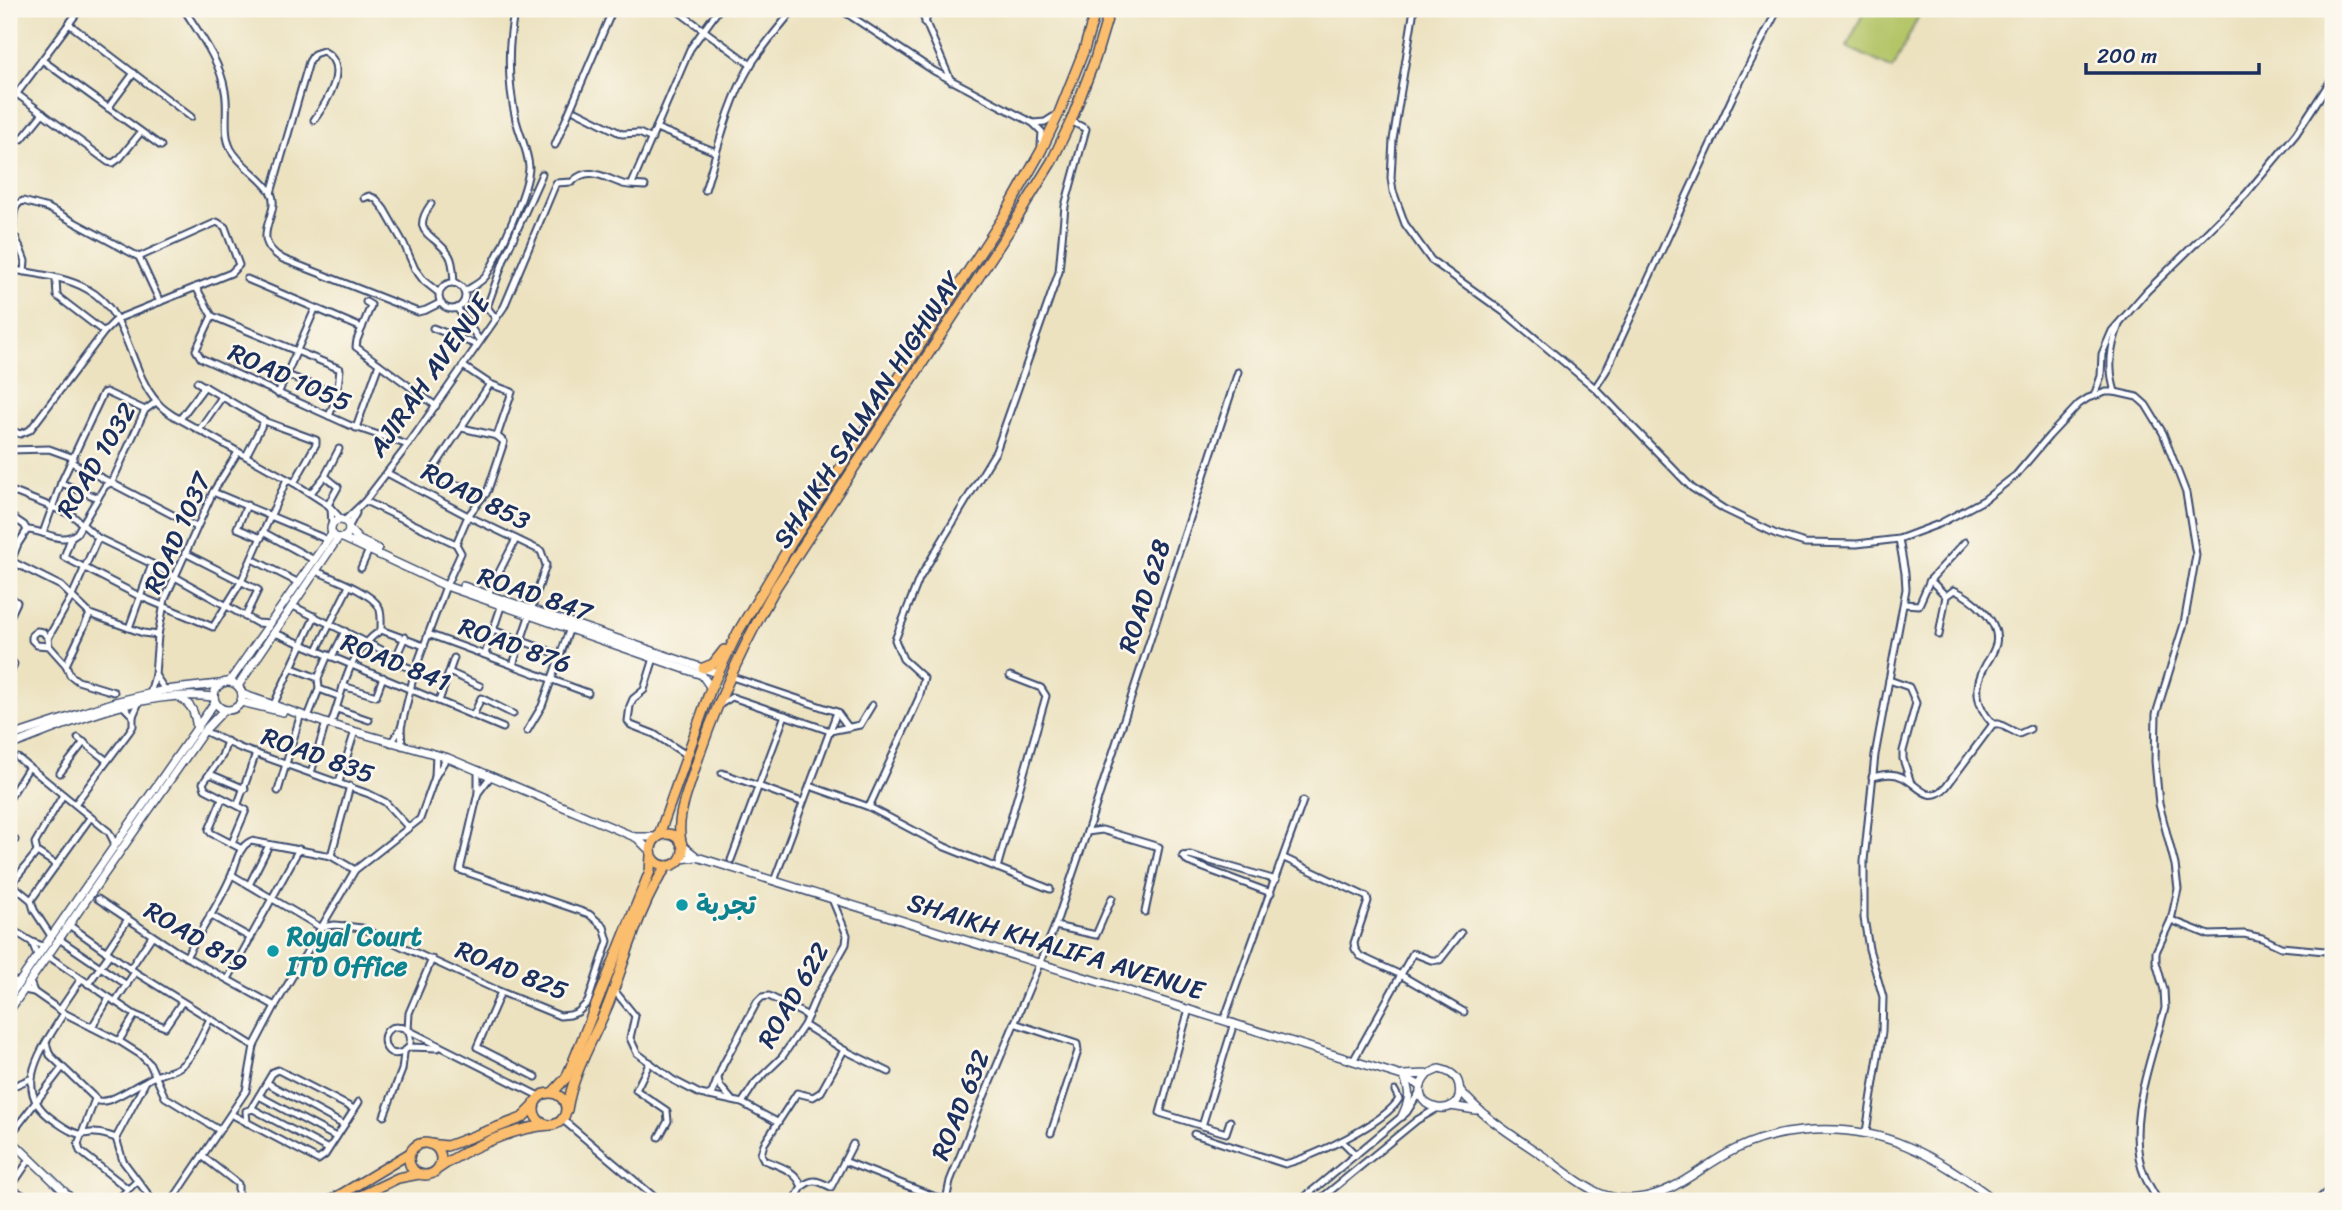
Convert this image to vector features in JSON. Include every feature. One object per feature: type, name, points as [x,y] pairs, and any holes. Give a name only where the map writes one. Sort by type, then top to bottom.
[{"type":"main road","name":"SHAIKH SALMAN HIGHWAY","points":[[658,836],[710,688],[738,632],[792,542],[1006,213],[1059,113],[1084,50],[1096,9]]},
{"type":"main road","name":"SHAIKH SALMAN HIGHWAY","points":[[682,844],[679,821],[682,808],[729,676],[776,587],[1052,161],[1095,60],[1110,9]]},
{"type":"main road","points":[[703,668],[713,664],[738,632]]},
{"type":"main road","points":[[330,1201],[410,1153],[416,1146],[447,1146],[522,1118],[536,1101],[553,1092],[566,1078],[603,992],[649,871],[652,844],[658,836],[674,835],[682,844],[681,859],[667,866],[654,885],[614,989],[613,1006],[576,1073],[565,1115],[550,1125],[530,1126],[460,1154],[430,1175],[398,1178],[350,1201]]},
{"type":"main road","points":[[651,853],[657,863],[667,866]]},
{"type":"main road","points":[[553,1092],[562,1097],[565,1115]]},
{"type":"main road","points":[[536,1101],[534,1111],[540,1121],[550,1125]]},
{"type":"main road","points":[[429,1144],[435,1146],[441,1156],[439,1168]]},
{"type":"main road","points":[[410,1153],[410,1166],[419,1174]]},
{"type":"street","points":[[9,104],[80,9]]},
{"type":"street","points":[[187,9],[187,14],[211,54],[225,88],[228,108],[226,128],[231,149],[271,193]]},
{"type":"street","points":[[464,292],[485,276],[520,200],[528,174],[528,156],[516,119],[510,71],[509,34],[515,9]]},
{"type":"street","points":[[555,145],[613,9]]},
{"type":"street","points":[[675,9],[751,65]]},
{"type":"street","points":[[645,186],[632,184],[690,49],[719,9]]},
{"type":"street","points":[[705,190],[734,100],[751,65],[794,9]]},
{"type":"street","points":[[839,9],[951,81],[1033,123],[1042,132],[1041,151]]},
{"type":"street","points":[[920,9],[951,81]]},
{"type":"street","points":[[925,23],[929,9]]},
{"type":"street","points":[[1414,9],[1393,140],[1391,178],[1405,224],[1432,260],[1505,313],[1595,388],[1692,488],[1724,509],[1776,534],[1805,543],[1857,544],[1899,539],[1939,524],[1984,500],[2016,475],[2079,404],[2094,396],[2115,392],[2137,397],[2146,405],[2163,433],[2186,493],[2196,555],[2184,624],[2156,714],[2155,761],[2159,804],[2175,865],[2178,888],[2171,920],[2156,952],[2165,1008],[2137,1114],[2137,1139],[2144,1175],[2158,1201]]},
{"type":"street","points":[[1595,388],[1606,371],[1732,98],[1778,9]]},
{"type":"street","points":[[69,24],[191,117]]},
{"type":"street","points":[[314,120],[323,108],[336,77],[333,58],[323,51],[314,54],[309,62],[271,193],[273,208],[266,225],[266,236],[272,251],[276,256],[418,312],[440,303]]},
{"type":"street","points":[[42,60],[161,146]]},
{"type":"street","points":[[108,108],[134,73]]},
{"type":"street","points":[[2094,396],[2101,376],[2105,343],[2122,319],[2246,194],[2296,134],[2333,77]]},
{"type":"street","points":[[17,94],[108,162],[113,163],[120,158],[141,132]]},
{"type":"street","points":[[576,111],[622,134],[639,132],[652,139]]},
{"type":"street","points":[[22,139],[43,113]]},
{"type":"street","points":[[1033,123],[1045,122],[1059,113]]},
{"type":"street","points":[[869,807],[925,681],[923,675],[899,654],[895,640],[919,579],[996,451],[1059,272],[1065,206],[1086,129],[1071,121]]},
{"type":"street","points":[[656,128],[716,152]]},
{"type":"street","points":[[496,319],[487,307],[505,257],[542,174]]},
{"type":"street","name":"AJIRAH AVENUE","points":[[346,524],[408,445],[504,307],[556,183],[572,183],[579,175],[586,174],[608,177],[627,186],[632,184]]},
{"type":"street","points":[[363,198],[369,196],[380,203],[404,244],[415,270],[439,293]]},
{"type":"street","points":[[13,229],[15,207],[19,202],[48,208],[139,257],[160,302]]},
{"type":"street","points":[[431,204],[422,223],[423,230],[449,254],[454,283],[464,292],[464,299],[457,308]]},
{"type":"street","points":[[9,429],[20,434],[30,430],[104,332],[117,320],[231,273],[239,265],[225,227],[217,222],[139,257]]},
{"type":"street","points":[[16,238],[25,261],[24,272]]},
{"type":"street","points":[[9,269],[70,281],[89,289],[102,300],[117,320],[156,402],[180,419],[311,493],[346,524]]},
{"type":"street","points":[[57,279],[57,296],[104,332]]},
{"type":"street","points":[[247,279],[362,328]]},
{"type":"street","points":[[454,283],[446,284],[439,293],[440,303],[446,308],[457,308]]},
{"type":"street","points":[[196,288],[212,316],[341,371],[337,384],[337,399],[329,416]]},
{"type":"street","points":[[366,302],[371,305],[356,347],[436,406]]},
{"type":"street","points":[[457,308],[479,343]]},
{"type":"street","points":[[278,394],[314,309]]},
{"type":"street","name":"ROAD 1055","points":[[212,316],[196,350],[197,354],[356,428],[408,445]]},
{"type":"street","points":[[2115,392],[2110,376],[2110,355],[2122,319]]},
{"type":"street","points":[[433,328],[479,343]]},
{"type":"street","points":[[356,428],[379,364]]},
{"type":"street","points":[[463,366],[490,384],[512,392],[497,436]]},
{"type":"street","name":"ROAD 628","points":[[1055,926],[1238,372]]},
{"type":"street","points":[[287,374],[326,390]]},
{"type":"street","points":[[197,382],[264,421],[316,440],[295,483]]},
{"type":"street","points":[[486,494],[433,475],[433,468],[490,384]]},
{"type":"street","points":[[180,419],[205,386]]},
{"type":"street","points":[[43,533],[61,483],[103,393],[145,410]]},
{"type":"street","points":[[199,430],[222,397]]},
{"type":"street","name":"ROAD 1032","points":[[10,564],[27,530],[56,538],[71,538],[82,525],[105,485],[112,482],[145,410],[156,402]]},
{"type":"street","points":[[246,456],[264,421]]},
{"type":"street","points":[[456,544],[468,516],[486,494],[504,442],[497,436],[461,428]]},
{"type":"street","points":[[9,450],[48,449],[196,527]]},
{"type":"street","points":[[311,493],[325,476],[339,449]]},
{"type":"street","name":"ROAD 1037","points":[[150,694],[164,605],[174,577],[213,492],[238,452]]},
{"type":"street","name":"ROAD 853","points":[[387,473],[468,516],[537,548],[546,565],[532,611]]},
{"type":"street","points":[[325,476],[338,488],[329,507],[335,535]]},
{"type":"street","points":[[71,538],[64,557],[139,596],[213,627],[228,608],[241,582],[287,479]]},
{"type":"street","points":[[61,483],[98,498]]},
{"type":"street","points":[[9,490],[78,518],[82,525],[98,538],[152,564],[257,623],[271,624]]},
{"type":"street","points":[[213,492],[335,535]]},
{"type":"street","points":[[365,501],[456,544],[461,557],[415,670],[401,728],[402,745]]},
{"type":"street","points":[[247,505],[237,528],[262,535],[314,560]]},
{"type":"street","points":[[9,515],[27,530]]},
{"type":"street","points":[[9,997],[13,984],[201,730],[224,710],[233,709],[275,633],[316,571],[335,535],[335,521],[346,524]]},
{"type":"street","points":[[9,737],[115,702],[165,690],[230,681],[314,560],[346,524]]},
{"type":"street","name":"ROAD 847","points":[[346,524],[359,540],[448,584],[488,594],[655,656],[702,675],[710,688]]},
{"type":"street","name":"ROAD 847","points":[[335,535],[448,584],[502,604],[532,611]]},
{"type":"street","points":[[48,646],[48,638],[72,596],[98,538]]},
{"type":"street","points":[[488,594],[516,538]]},
{"type":"street","points":[[1866,1132],[1883,997],[1869,948],[1864,918],[1864,861],[1872,776],[1904,604],[1905,573],[1899,539]]},
{"type":"street","points":[[9,540],[18,544]]},
{"type":"street","points":[[1904,604],[1919,605],[1930,580],[1965,542]]},
{"type":"street","points":[[360,568],[369,550]]},
{"type":"street","points":[[184,553],[258,590],[245,617]]},
{"type":"street","points":[[252,559],[299,583]]},
{"type":"street","points":[[10,564],[61,586],[90,614],[158,635]]},
{"type":"street","points":[[130,628],[152,564]]},
{"type":"street","points":[[316,571],[373,598],[379,608],[381,630]]},
{"type":"street","points":[[1930,580],[1946,596]]},
{"type":"street","points":[[317,650],[349,586]]},
{"type":"street","points":[[1938,635],[1946,596],[1952,591],[1959,592],[1983,609],[1997,638],[1977,683],[1979,703],[1985,716],[1993,724],[1999,724],[2019,734],[2030,729]]},
{"type":"street","points":[[9,596],[17,602],[9,620]]},
{"type":"street","points":[[485,654],[502,604]]},
{"type":"street","points":[[293,606],[365,640],[415,670]]},
{"type":"street","points":[[513,665],[532,611]]},
{"type":"street","points":[[66,665],[90,614]]},
{"type":"street","points":[[274,704],[315,616]]},
{"type":"street","points":[[257,623],[262,636]]},
{"type":"street","points":[[527,731],[542,706],[571,625]]},
{"type":"street","points":[[381,630],[424,646]]},
{"type":"street","points":[[311,773],[352,664],[365,640],[381,630]]},
{"type":"street","points":[[494,630],[559,655]]},
{"type":"street","points":[[48,638],[43,632],[37,631],[32,635],[32,640],[37,645],[48,646],[78,681],[114,692]]},
{"type":"street","points":[[278,791],[285,764],[304,717],[319,689],[318,678],[345,631]]},
{"type":"street","name":"ROAD 841","points":[[275,633],[503,728]]},
{"type":"street","name":"ROAD 876","points":[[428,634],[588,693]]},
{"type":"street","points":[[343,686],[376,696],[405,638]]},
{"type":"street","points":[[655,656],[644,690],[633,699],[630,706],[628,721],[688,756]]},
{"type":"street","name":"ROAD 847","points":[[655,656],[717,673]]},
{"type":"street","points":[[439,701],[451,673],[454,658]]},
{"type":"street","points":[[9,659],[14,664],[9,677]]},
{"type":"street","points":[[292,668],[318,678]]},
{"type":"street","points":[[451,673],[480,686]]},
{"type":"street","points":[[155,675],[165,690]]},
{"type":"street","points":[[729,676],[836,712],[849,728]]},
{"type":"street","points":[[997,868],[1046,696],[1041,688],[1010,676]]},
{"type":"street","points":[[1889,680],[1909,687],[1916,703],[1903,751],[1911,782]]},
{"type":"street","points":[[230,681],[240,694],[354,734],[392,741]]},
{"type":"street","points":[[9,1011],[201,730],[219,684]]},
{"type":"street","points":[[319,689],[338,696]]},
{"type":"street","points":[[240,694],[304,717]]},
{"type":"street","points":[[9,746],[139,702],[178,696],[214,700],[224,710]]},
{"type":"street","points":[[178,696],[194,709],[201,730]]},
{"type":"street","points":[[715,712],[723,702],[732,697],[830,731],[860,725],[872,705]]},
{"type":"street","points":[[474,714],[481,698],[513,714]]},
{"type":"street","points":[[75,804],[133,726],[133,716],[139,702]]},
{"type":"street","points":[[123,706],[133,716]]},
{"type":"street","points":[[337,709],[369,720]]},
{"type":"street","points":[[774,881],[836,712]]},
{"type":"street","points":[[732,860],[785,715]]},
{"type":"street","points":[[1872,776],[1897,775],[1926,794],[1942,791],[1993,724]]},
{"type":"street","points":[[328,725],[392,741],[478,770],[632,836],[641,841],[651,853]]},
{"type":"street","points":[[392,741],[401,728]]},
{"type":"street","name":"ROAD 835","points":[[201,730],[285,764],[350,786],[385,802],[409,828]]},
{"type":"street","points":[[339,782],[354,734]]},
{"type":"street","points":[[78,738],[106,760]]},
{"type":"street","points":[[227,741],[222,756],[203,786],[246,810],[232,843]]},
{"type":"street","points":[[60,773],[84,742]]},
{"type":"street","points":[[238,804],[256,753]]},
{"type":"street","points":[[435,777],[436,755]]},
{"type":"street","points":[[18,758],[109,832],[124,832]]},
{"type":"street","points":[[172,1201],[246,1091],[254,1046],[355,870],[420,818],[435,777],[446,758]]},
{"type":"street","points":[[9,799],[29,767]]},
{"type":"street","name":"ROAD 825","points":[[320,927],[335,925],[362,928],[560,1016],[578,1012],[588,1002],[608,935],[604,927],[589,914],[460,870],[478,793],[478,770]]},
{"type":"street","points":[[722,773],[802,802]]},
{"type":"street","points":[[209,774],[245,789]]},
{"type":"street","name":"ROAD 825","points":[[478,793],[491,776]]},
{"type":"street","points":[[331,856],[350,786]]},
{"type":"street","points":[[810,786],[869,807],[944,846],[1050,889]]},
{"type":"street","points":[[57,865],[37,852],[35,844],[63,795]]},
{"type":"street","points":[[222,799],[209,830],[242,849]]},
{"type":"street","points":[[1224,1020],[1303,801]]},
{"type":"street","points":[[32,900],[90,818]]},
{"type":"street","points":[[1087,832],[1102,830],[1159,847],[1145,912]]},
{"type":"street","points":[[109,832],[115,844]]},
{"type":"street","points":[[9,836],[15,840]]},
{"type":"street","points":[[632,836],[658,836]]},
{"type":"street","points":[[186,957],[232,875],[242,849],[251,841],[331,856],[355,870]]},
{"type":"street","name":"SHAIKH KHALIFA AVENUE","points":[[682,844],[697,857],[1402,1076],[1421,1088]]},
{"type":"street","points":[[249,885],[270,845]]},
{"type":"street","points":[[228,979],[299,849]]},
{"type":"street","points":[[37,852],[10,883],[32,900],[34,910],[51,936]]},
{"type":"street","points":[[1271,893],[1188,862],[1183,856],[1190,855],[1276,880]]},
{"type":"street","name":"SHAIKH KHALIFA AVENUE","points":[[681,859],[697,857]]},
{"type":"street","points":[[1284,858],[1367,897],[1354,943],[1360,956],[1464,1012]]},
{"type":"street","points":[[232,875],[320,927]]},
{"type":"street","points":[[85,902],[98,899],[94,890]]},
{"type":"street","points":[[1055,926],[1096,935],[1112,898]]},
{"type":"street","name":"ROAD 819","points":[[98,899],[186,957],[275,1006]]},
{"type":"street","name":"ROAD 622","points":[[742,1103],[755,1083],[770,1071],[804,1025],[847,940],[844,924],[832,899]]},
{"type":"street","points":[[210,915],[251,938]]},
{"type":"street","points":[[88,984],[128,919]]},
{"type":"street","points":[[2171,920],[2209,935],[2244,934],[2262,938],[2281,947],[2325,951],[2333,949]]},
{"type":"street","points":[[69,925],[107,953],[254,1046]]},
{"type":"street","name":"ROAD 632","points":[[946,1201],[950,1181],[1055,926]]},
{"type":"street","points":[[9,928],[43,946]]},
{"type":"street","points":[[1353,1061],[1413,953],[1431,960],[1440,960],[1461,933]]},
{"type":"street","points":[[92,1027],[127,985],[152,936]]},
{"type":"street","points":[[60,939],[127,985]]},
{"type":"street","points":[[32,942],[37,955]]},
{"type":"street","points":[[47,956],[135,1015],[164,1027],[182,1002]]},
{"type":"street","points":[[384,1116],[401,1070],[404,1053],[410,1047],[409,1013],[432,959]]},
{"type":"street","points":[[81,979],[38,1055],[32,1077],[36,1105],[45,1115],[81,1134],[96,1132],[116,1138]]},
{"type":"street","points":[[30,982],[34,992]]},
{"type":"street","points":[[614,989],[635,1016],[630,1033],[637,1052],[673,1080],[707,1096],[742,1103],[777,1122]]},
{"type":"street","points":[[24,990],[34,992],[62,1012],[141,1055],[150,1064],[165,1097],[219,1130]]},
{"type":"street","points":[[471,1062],[501,992]]},
{"type":"street","points":[[707,1096],[712,1093],[757,1002],[762,997],[769,996],[808,1016]]},
{"type":"street","points":[[613,1006],[625,1006]]},
{"type":"street","points":[[1189,1009],[1160,1112],[1226,1133],[1230,1121]]},
{"type":"street","points":[[119,1041],[135,1015]]},
{"type":"street","points":[[153,1201],[123,1161],[116,1138],[146,1082],[154,1075],[177,1069],[185,1062],[210,1019]]},
{"type":"street","name":"ROAD 632","points":[[1014,1023],[1077,1044],[1078,1051],[1051,1133]]},
{"type":"street","points":[[1202,1126],[1234,1023]]},
{"type":"street","points":[[804,1025],[844,1050],[889,1072]]},
{"type":"street","points":[[404,1053],[396,1054],[384,1045],[383,1038],[393,1027],[408,1030],[525,1089],[536,1101]]},
{"type":"street","points":[[46,1043],[50,1055],[95,1099],[109,1101],[129,1088],[146,1082]]},
{"type":"street","points":[[410,1047],[441,1048]]},
{"type":"street","points":[[477,1047],[536,1077]]},
{"type":"street","points":[[802,1186],[798,1177],[787,1168],[762,1158],[764,1144],[797,1093],[816,1096],[825,1086],[844,1050]]},
{"type":"street","points":[[38,1055],[50,1055]]},
{"type":"street","points":[[650,1062],[636,1090],[667,1111],[668,1121],[659,1138]]},
{"type":"street","points":[[62,1068],[9,1137],[74,1201]]},
{"type":"street","points":[[1300,1201],[1402,1116],[1415,1102],[1428,1073],[1439,1069],[1447,1070],[1458,1079],[1459,1097],[1451,1106]]},
{"type":"street","points":[[247,1123],[246,1111],[251,1109],[273,1072],[278,1070],[354,1109]]},
{"type":"street","name":"SHAIKH KHALIFA AVENUE","points":[[1402,1076],[1428,1073]]},
{"type":"street","points":[[1402,1076],[1407,1085],[1409,1099],[1402,1116]]},
{"type":"street","points":[[9,1084],[16,1085],[32,1077]]},
{"type":"street","points":[[718,1079],[720,1086],[732,1100]]},
{"type":"street","points":[[267,1083],[344,1125]]},
{"type":"street","points":[[129,1088],[136,1094],[137,1099]]},
{"type":"street","points":[[1421,1088],[1425,1102],[1436,1109]]},
{"type":"street","points":[[1460,1090],[1477,1110],[1608,1201]]},
{"type":"street","points":[[1194,1134],[1285,1164],[1342,1140],[1392,1108],[1399,1099],[1395,1091]]},
{"type":"street","points":[[259,1096],[336,1137]]},
{"type":"street","points":[[95,1099],[78,1143],[80,1151],[128,1189]]},
{"type":"street","points":[[231,1114],[314,1159],[321,1160],[359,1102]]},
{"type":"street","points":[[1318,1201],[1417,1120],[1436,1109],[1451,1106],[1477,1110]]},
{"type":"street","points":[[251,1109],[328,1149]]},
{"type":"street","points":[[565,1115],[572,1126],[659,1201]]},
{"type":"street","points":[[1592,1190],[1621,1199],[1649,1199],[1671,1189],[1735,1149],[1754,1141],[1821,1129],[1866,1132],[1890,1139],[1921,1152],[1996,1201]]},
{"type":"street","points":[[1342,1140],[1356,1155]]},
{"type":"street","points":[[794,1201],[802,1186],[809,1180],[815,1179],[831,1187],[853,1144]]},
{"type":"street","points":[[202,1156],[238,1184],[238,1201]]},
{"type":"street","points":[[30,1158],[11,1178],[9,1189],[33,1201]]},
{"type":"street","points":[[844,1161],[946,1201]]},
{"type":"street","points":[[118,1200],[137,1181]]},
{"type":"street","points":[[2317,1201],[2333,1186]]},
{"type":"green space","points":[[1865,9],[1922,9],[1893,69],[1847,47]]},
{"type":"place","name":"تجربة","points":[[682,905]]},
{"type":"place","name":"Royal Court ITD Office","points":[[273,951]]}]
